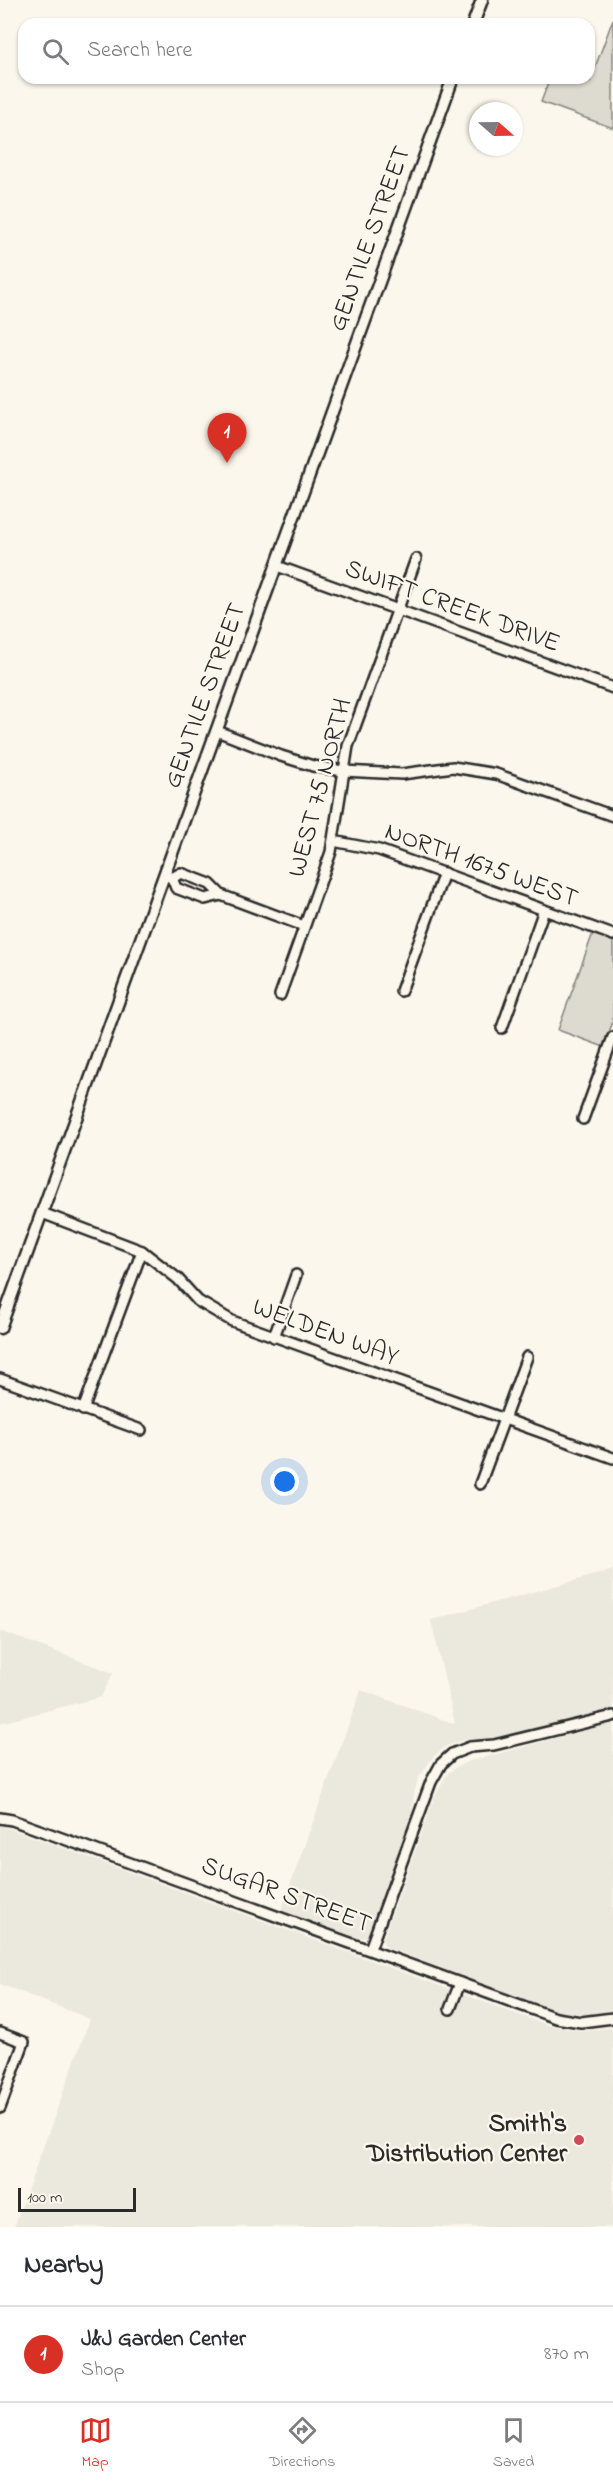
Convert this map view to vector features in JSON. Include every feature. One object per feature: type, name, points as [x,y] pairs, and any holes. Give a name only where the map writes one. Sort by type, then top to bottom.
[{"type":"main road","points":[[475,18],[482,0]]},
{"type":"main road","name":"GENTILE STREET","points":[[0,1328],[168,877],[217,731],[451,84]]},
{"type":"street","name":"WEST 75 NORTH","points":[[280,995],[333,841],[348,746],[417,559]]},
{"type":"street","name":"SWIFT CREEK DRIVE","points":[[277,566],[613,688]]},
{"type":"street","points":[[217,731],[281,756],[343,771],[402,774],[453,767],[474,769],[496,774],[613,816]]},
{"type":"street","name":"NORTH 1675 WEST","points":[[333,841],[379,850],[613,935]]},
{"type":"street","points":[[221,895],[205,899],[176,888],[168,877],[181,873],[210,884],[221,895],[304,926]]},
{"type":"street","points":[[400,991],[444,873]]},
{"type":"street","points":[[502,1028],[544,910]]},
{"type":"street","points":[[583,1119],[613,1037]]},
{"type":"street","points":[[603,1063],[613,1067]]},
{"type":"street","name":"WELDEN WAY","points":[[42,1213],[141,1251],[178,1280],[198,1301],[232,1321],[613,1458]]},
{"type":"street","points":[[83,1410],[141,1251]]},
{"type":"street","points":[[274,1337],[296,1275]]},
{"type":"street","points":[[480,1484],[527,1357]]},
{"type":"street","points":[[0,1379],[141,1430]]},
{"type":"street","points":[[370,1949],[431,1782],[441,1764],[452,1754],[470,1747],[494,1745],[613,1716]]},
{"type":"street","name":"SUGAR STREET","points":[[0,1818],[12,1820],[556,2018],[581,2022],[613,2018]]},
{"type":"street","points":[[450,2009],[460,1983]]},
{"type":"street","points":[[0,2032],[24,2042],[0,2108]]},
{"type":"shaded area","points":[[613,19],[613,128],[541,102],[548,84],[595,84],[595,68]]},
{"type":"shaded area","points":[[593,933],[613,941],[613,1021],[604,1047],[558,1030]]},
{"type":"shaded area","points":[[613,1570],[613,1709],[499,1738],[464,1740],[445,1747],[433,1757],[418,1779],[411,1819],[371,1931],[366,1937],[357,1938],[281,1910],[361,1690],[455,1724],[431,1620]]},
{"type":"shaded area","points":[[0,1631],[113,1673],[101,1697],[0,1723]]},
{"type":"shaded area","points":[[613,1723],[613,2011],[585,2014],[558,2012],[386,1947],[383,1942],[384,1936],[435,1796],[447,1774],[470,1761]]},
{"type":"shaded area","points":[[0,1825],[547,2025],[584,2031],[613,2027],[613,2227],[14,2227],[90,2019],[0,1984]]},
{"type":"place","name":"J&J Garden Center","points":[[227,463]]},
{"type":"place","name":"Smith's Distribution Center","points":[[579,2140]]}]
